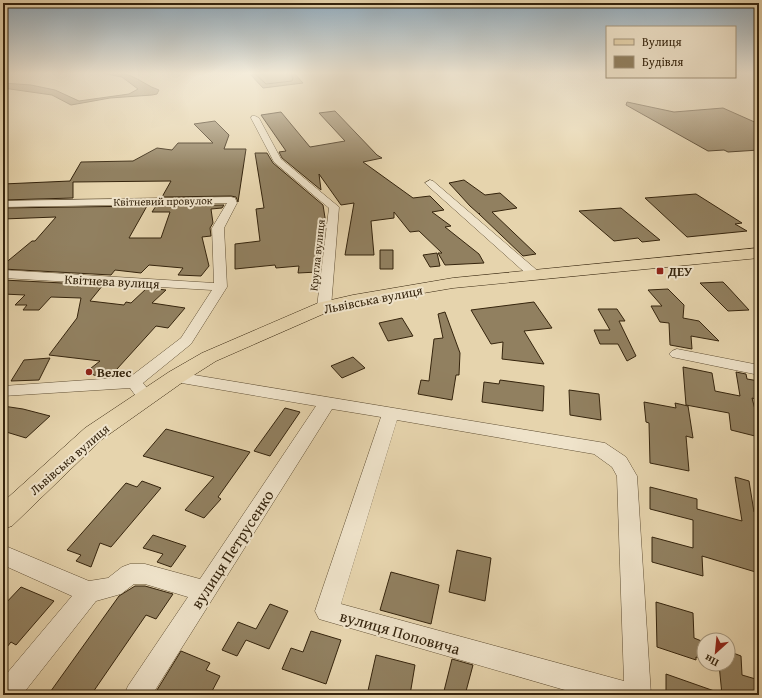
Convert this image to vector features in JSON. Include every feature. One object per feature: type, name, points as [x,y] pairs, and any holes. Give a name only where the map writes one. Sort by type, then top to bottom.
[{"type":"main road","name":"Львівська вулиця","points":[[3,518],[11,502],[93,434],[176,377],[209,358],[324,307],[353,300],[453,283],[759,253]]},
{"type":"street","name":"Кругла вулиця","points":[[255,118],[277,160],[334,208],[324,307]]},
{"type":"street","points":[[430,183],[535,275]]},
{"type":"street","name":"Квітневий провулок","points":[[3,204],[231,200],[232,203],[218,228],[221,287]]},
{"type":"street","name":"Квітнева вулиця","points":[[3,274],[221,287]]},
{"type":"street","points":[[3,391],[134,382],[186,341],[221,287]]},
{"type":"street","points":[[677,354],[759,370]]},
{"type":"street","points":[[176,377],[600,448],[619,462],[627,476],[638,695]]},
{"type":"street","points":[[134,382],[146,397]]},
{"type":"street","name":"вулиця Петрусенко","points":[[137,695],[327,402]]},
{"type":"street","name":"вулиця Поповича","points":[[391,413],[327,611],[628,695]]},
{"type":"street","points":[[3,555],[89,592],[113,587],[130,574],[145,574],[204,591]]},
{"type":"street","points":[[6,695],[89,592]]},
{"type":"building","points":[[627,106],[644,106],[674,112],[723,108],[759,124],[759,150],[728,152],[724,150],[708,151]]},
{"type":"building","points":[[335,111],[377,155],[382,158],[363,162],[413,198],[430,196],[444,210],[432,212],[451,226],[445,227],[479,254],[484,263],[445,265],[438,253],[442,253],[419,231],[410,232],[394,212],[394,218],[371,221],[374,255],[345,255],[354,203],[341,205],[319,174],[321,190],[282,158],[279,152],[286,151],[261,115],[281,112],[310,147],[345,141],[319,113]]},
{"type":"building","points":[[215,121],[229,135],[224,149],[246,149],[238,202],[236,197],[231,196],[162,197],[171,181],[73,182],[73,198],[3,200],[3,184],[70,181],[81,162],[133,161],[157,148],[172,150],[178,143],[213,143],[194,124]]},
{"type":"building","points":[[255,153],[267,153],[273,163],[323,205],[326,224],[324,240],[317,240],[318,272],[298,273],[299,266],[276,268],[275,265],[235,269],[235,244],[260,241],[256,209],[264,208]]},
{"type":"building","points":[[464,180],[485,195],[500,193],[517,208],[492,212],[536,254],[523,256],[470,206],[449,183]]},
{"type":"building","points":[[696,194],[742,223],[735,224],[747,231],[687,237],[645,198]]},
{"type":"building","points":[[224,205],[222,208],[211,209],[213,223],[210,228],[211,236],[202,237],[209,266],[201,276],[178,275],[183,268],[149,265],[141,273],[115,270],[111,275],[3,269],[3,265],[32,241],[35,241],[56,217],[3,219],[3,208],[147,206],[129,238],[161,238],[170,212],[152,212],[156,206]]},
{"type":"building","points":[[621,208],[660,240],[642,242],[638,238],[614,241],[579,211]]},
{"type":"building","points":[[380,250],[393,250],[393,269],[380,269]]},
{"type":"building","points":[[437,253],[440,266],[430,267],[423,255]]},
{"type":"building","points":[[3,280],[103,285],[90,301],[124,305],[126,302],[131,303],[147,288],[166,290],[152,303],[185,308],[168,328],[156,326],[117,369],[108,377],[102,378],[86,372],[100,361],[49,355],[77,318],[81,298],[51,297],[39,310],[23,310],[27,305],[15,305],[25,295],[3,294]]},
{"type":"building","points":[[723,282],[749,310],[728,311],[700,283]]},
{"type":"building","points":[[668,289],[684,305],[683,318],[699,321],[719,341],[691,336],[692,349],[670,345],[669,323],[660,322],[651,306],[662,306],[648,290]]},
{"type":"building","points":[[534,302],[552,328],[524,331],[544,364],[502,359],[503,342],[491,344],[471,310]]},
{"type":"building","points":[[598,309],[617,309],[625,321],[619,321],[636,356],[627,361],[618,344],[600,344],[594,330],[610,330]]},
{"type":"building","points":[[445,312],[460,353],[459,375],[456,375],[452,400],[418,394],[421,380],[429,381],[434,339],[443,338],[438,314]]},
{"type":"building","points":[[402,318],[413,336],[388,341],[379,323]]},
{"type":"building","points":[[353,357],[365,368],[342,378],[331,366]]},
{"type":"building","points":[[50,358],[39,380],[11,381],[24,360]]},
{"type":"building","points":[[683,367],[712,373],[715,391],[740,396],[736,372],[746,374],[747,379],[759,381],[759,400],[752,398],[759,425],[759,437],[731,430],[729,413],[686,405]]},
{"type":"building","points":[[500,380],[544,386],[543,411],[482,402],[484,382],[499,384]]},
{"type":"building","points":[[569,390],[599,394],[601,420],[570,415]]},
{"type":"building","points":[[644,402],[676,408],[675,403],[688,406],[693,438],[686,436],[689,471],[650,463],[649,423],[646,422]]},
{"type":"building","points":[[3,406],[23,409],[50,416],[26,438],[3,431]]},
{"type":"building","points":[[285,408],[300,412],[270,456],[254,451]]},
{"type":"building","points":[[166,429],[250,452],[218,497],[221,499],[204,518],[185,510],[214,477],[143,456]]},
{"type":"building","points":[[735,477],[749,481],[754,512],[759,513],[759,573],[702,556],[703,576],[652,562],[652,537],[693,548],[693,520],[650,509],[650,487],[697,499],[697,509],[742,521]]},
{"type":"building","points":[[142,481],[161,488],[111,547],[100,543],[91,567],[76,561],[81,555],[67,550],[126,483],[137,487]]},
{"type":"building","points":[[153,535],[186,546],[171,567],[157,562],[163,554],[143,548]]},
{"type":"building","points":[[457,550],[491,558],[485,601],[449,592]]},
{"type":"building","points":[[391,572],[439,585],[431,624],[380,610]]},
{"type":"building","points":[[135,586],[145,586],[173,594],[156,619],[146,615],[91,695],[48,695],[119,596]]},
{"type":"building","points":[[21,587],[54,601],[16,645],[11,642],[3,652],[3,606]]},
{"type":"building","points":[[656,602],[693,613],[694,638],[696,639],[696,660],[657,647]]},
{"type":"building","points":[[270,604],[288,611],[269,649],[246,640],[237,656],[222,650],[238,622],[256,629]]},
{"type":"building","points":[[311,631],[341,640],[326,684],[282,669],[291,648],[303,652]]},
{"type":"building","points":[[181,651],[210,663],[206,670],[220,676],[210,695],[169,695],[157,690]]},
{"type":"building","points":[[736,654],[741,656],[742,675],[759,680],[759,695],[722,695],[720,672],[736,672]]},
{"type":"building","points":[[376,655],[415,665],[410,695],[367,695]]},
{"type":"building","points":[[452,659],[473,665],[465,695],[443,695]]},
{"type":"building","points":[[666,674],[720,693],[720,695],[666,695]]},
{"type":"place","name":"ДЕУ","points":[[660,271]]},
{"type":"place","name":"Велес","points":[[89,372]]}]
